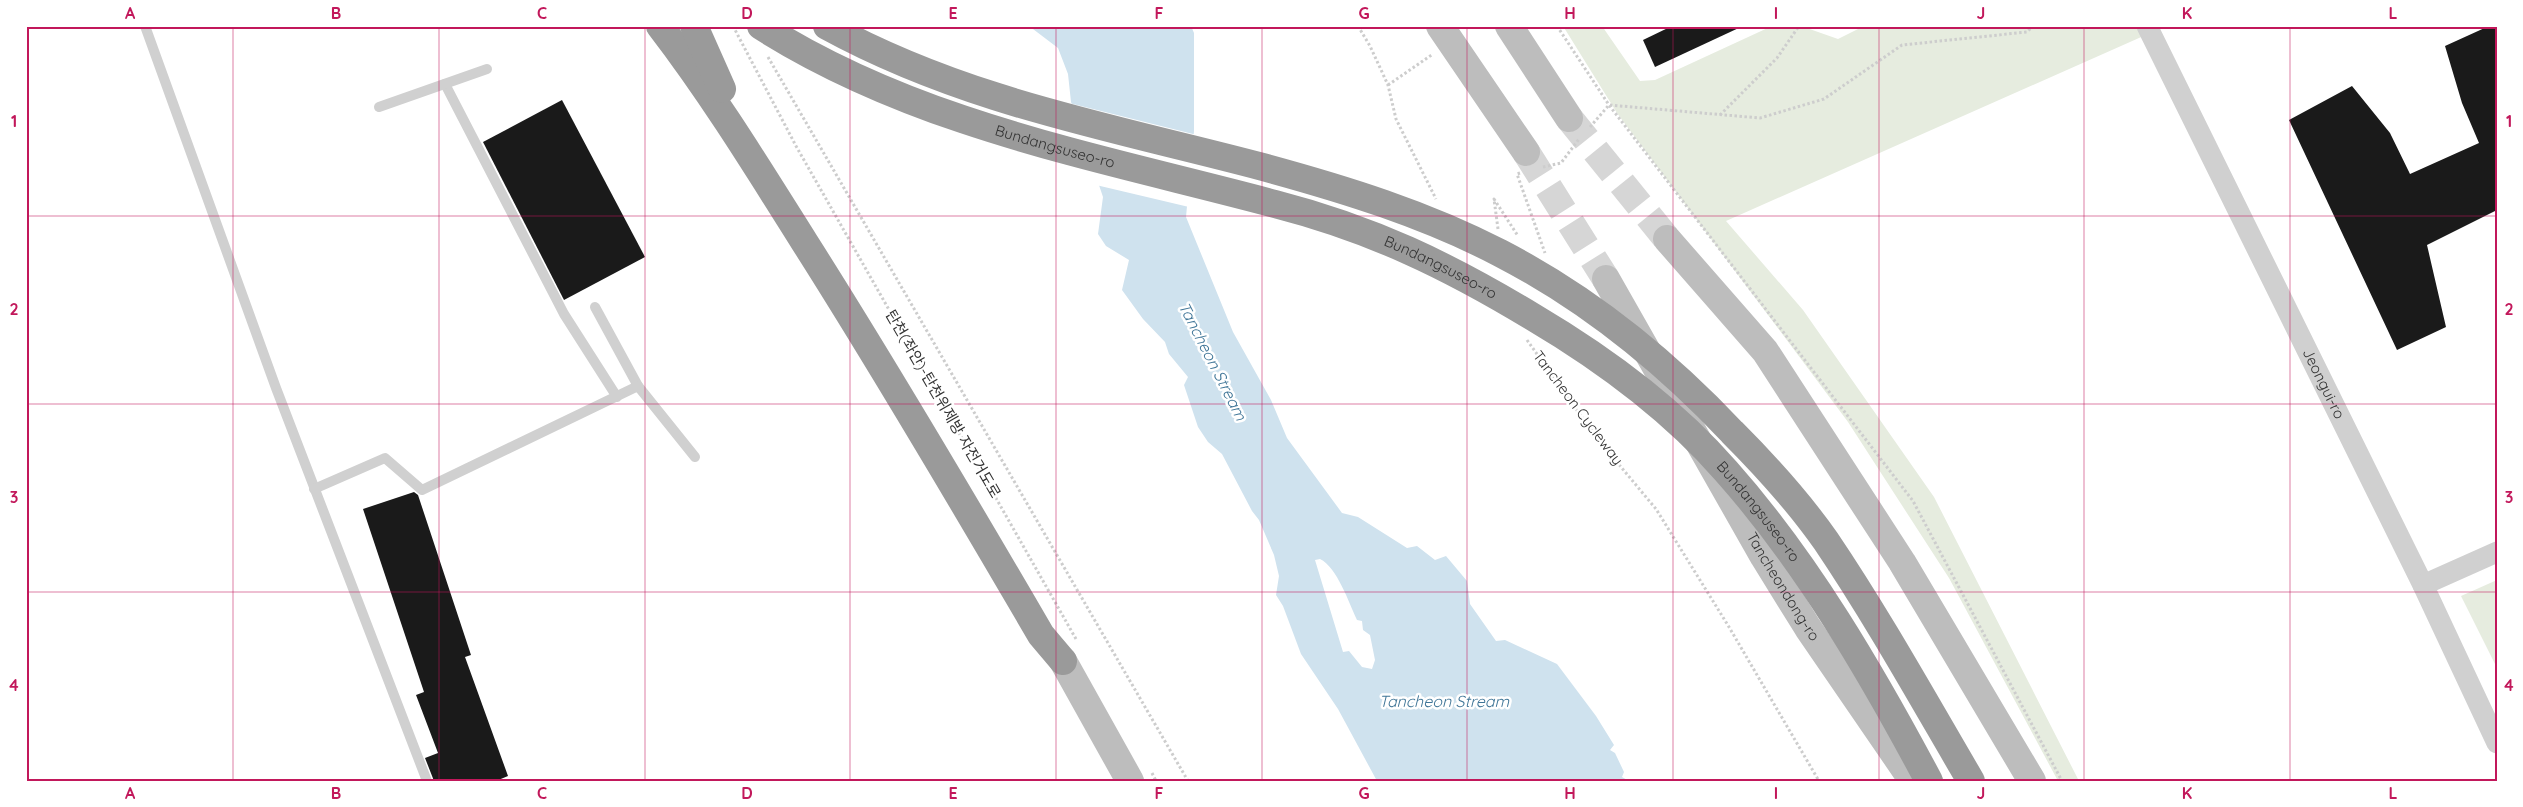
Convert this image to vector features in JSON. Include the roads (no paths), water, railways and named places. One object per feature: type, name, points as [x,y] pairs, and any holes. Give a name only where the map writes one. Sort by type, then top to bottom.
[{"type":"highway","points":[[660,26],[737,136],[889,376],[1041,635],[1070,651]]},
{"type":"highway","points":[[694,26],[721,89],[936,430],[1070,651]]},
{"type":"highway","name":"Bundangsuseo-ro","points":[[827,26],[903,65],[951,83],[1049,114],[1263,167],[1354,192],[1465,236],[1501,253],[1548,281],[1614,325],[1692,389],[1757,457],[1824,538],[1971,781]]},
{"type":"highway","name":"Bundangsuseo-ro","points":[[763,39],[945,116],[998,133],[1319,216],[1374,234],[1488,289],[1578,344],[1616,370],[1683,426],[1733,478],[1782,540],[1876,682],[1929,781]]},
{"type":"street","points":[[1509,26],[1578,129]]},
{"type":"street","name":"Jeongui-ro","points":[[2148,26],[2423,585],[2497,743]]},
{"type":"street","points":[[1446,34],[1526,167]]},
{"type":"street","points":[[1667,239],[1765,351],[1902,562],[2032,781]]},
{"type":"street","name":"Tancheondong-ro","points":[[1606,279],[1764,557],[1808,628],[1913,781]]},
{"type":"street","points":[[2423,585],[2497,552]]},
{"type":"street","points":[[1070,651],[1141,776]]},
{"type":"lane","points":[[145,26],[276,388],[427,781]]},
{"type":"lane","points":[[378,107],[487,69]]},
{"type":"lane","points":[[445,84],[564,314],[617,397]]},
{"type":"lane","points":[[595,306],[638,386],[695,457]]},
{"type":"lane","points":[[314,489],[385,458],[422,490],[638,386]]},
{"type":"water","name":"Tancheon Stream","points":[[1029,26],[1191,26],[1194,33],[1194,131],[1186,217],[1233,332],[1271,400],[1287,438],[1342,513],[1358,517],[1407,548],[1417,546],[1435,560],[1446,556],[1467,581],[1470,604],[1496,641],[1505,640],[1557,664],[1596,716],[1614,745],[1610,750],[1615,753],[1624,772],[1622,777],[1629,781],[1377,781],[1338,709],[1301,654],[1283,606],[1276,595],[1279,576],[1274,555],[1259,520],[1252,511],[1222,454],[1208,442],[1198,427],[1184,385],[1188,377],[1169,354],[1165,342],[1143,319],[1122,290],[1129,260],[1106,246],[1098,234],[1103,197],[1071,102],[1068,74],[1058,48]],"holes":[[[1320,559],[1326,563],[1342,586],[1357,620],[1362,621],[1363,630],[1370,635],[1375,660],[1372,669],[1362,667],[1349,651],[1343,652],[1315,560]]]},
{"type":"tunnel","points":[[1569,118],[1667,239]]},
{"type":"tunnel","points":[[1526,152],[1606,279]]}]
